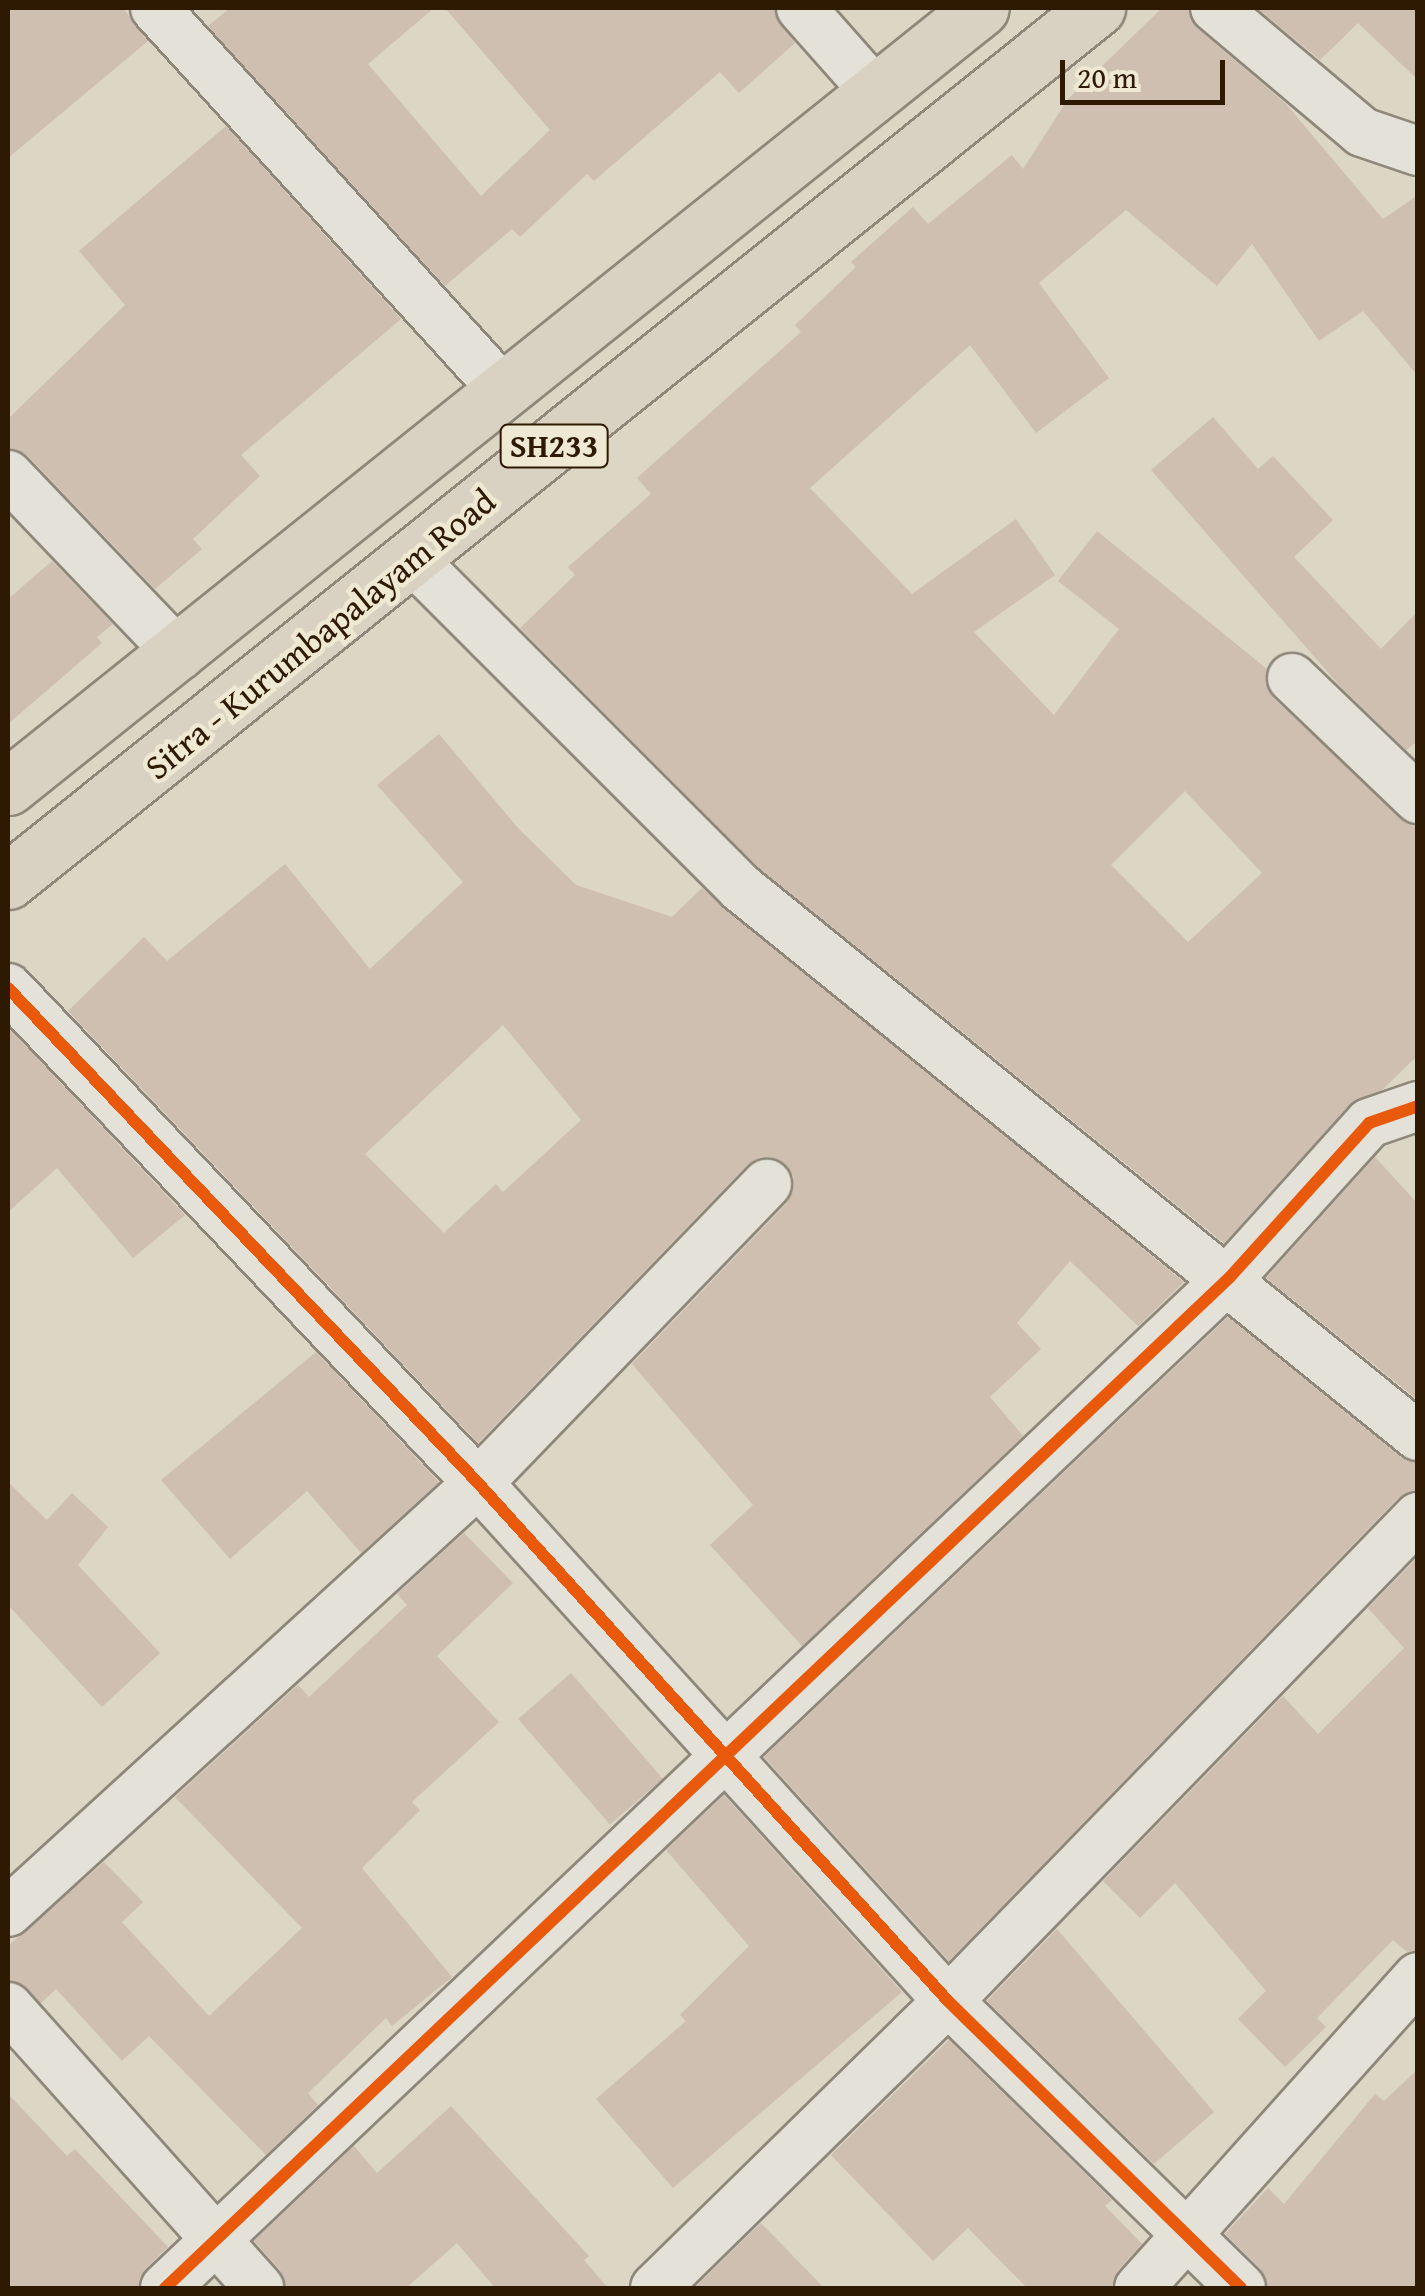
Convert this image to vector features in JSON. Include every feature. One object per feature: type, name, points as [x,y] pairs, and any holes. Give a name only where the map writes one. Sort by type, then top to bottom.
[{"type":"main road","points":[[8,788],[180,655],[982,8]]},
{"type":"main road","name":"Sitra - Kurumbapalayam Road","points":[[8,881],[1097,8]]},
{"type":"street","points":[[155,8],[504,391]]},
{"type":"street","points":[[801,8],[878,95]]},
{"type":"street","points":[[1214,8],[1362,132],[1418,151]]},
{"type":"street","points":[[8,474],[180,655]]},
{"type":"street","points":[[413,560],[741,888],[1230,1278],[1418,1436]]},
{"type":"street","points":[[1292,678],[1418,799]]},
{"type":"street","points":[[8,988],[478,1483],[948,2001],[1241,2288]]},
{"type":"street","points":[[164,2288],[1230,1278],[1369,1123],[1418,1106]]},
{"type":"street","points":[[8,1912],[478,1483],[767,1184]]},
{"type":"street","points":[[654,2288],[948,2001],[1418,1517]]},
{"type":"street","points":[[1139,2288],[1418,1977]]},
{"type":"street","points":[[8,2007],[211,2241],[258,2288]]},
{"type":"building","points":[[8,8],[123,8],[148,41],[8,158]]},
{"type":"building","points":[[230,8],[434,8],[368,64],[481,196],[550,130],[445,8],[774,8],[795,43],[739,93],[720,72],[594,181],[587,174],[520,237],[512,229],[445,286],[208,26]]},
{"type":"building","points":[[1162,8],[1188,8],[1197,28],[1286,104],[1383,219],[1418,195],[1418,376],[1363,311],[1319,341],[1252,244],[1217,286],[1126,210],[1039,283],[1109,378],[1036,433],[970,345],[810,488],[912,594],[1016,519],[1055,575],[974,632],[1054,715],[1119,629],[1058,581],[1097,531],[1267,669],[1273,698],[1418,830],[1418,1055],[1382,1090],[1349,1105],[1224,1243],[759,868],[520,628],[575,575],[568,567],[651,494],[637,478],[801,332],[795,325],[856,267],[851,262],[913,207],[928,224],[1012,155],[1023,169],[1068,99]],"holes":[[[1185,791],[1262,873],[1188,942],[1111,865]]]},
{"type":"building","points":[[1257,8],[1418,8],[1418,80],[1358,23],[1320,60]]},
{"type":"building","points":[[226,126],[401,319],[241,455],[260,476],[193,539],[202,549],[155,589],[28,456],[8,448],[8,419],[125,305],[79,251]]},
{"type":"building","points":[[1213,417],[1258,469],[1273,456],[1333,520],[1294,557],[1381,649],[1418,611],[1418,741],[1406,750],[1339,685],[1151,470]]},
{"type":"building","points":[[52,561],[113,624],[97,637],[102,643],[8,724],[8,599]]},
{"type":"building","points":[[439,734],[518,828],[576,885],[672,917],[702,888],[1184,1282],[1138,1326],[1070,1261],[1017,1323],[1041,1349],[990,1397],[1023,1436],[802,1646],[710,1545],[753,1505],[632,1364],[787,1203],[794,1177],[785,1164],[760,1157],[747,1165],[478,1443],[68,1011],[144,937],[167,961],[285,864],[370,969],[463,882],[377,785]],"holes":[[[503,1025],[581,1120],[503,1192],[496,1184],[444,1233],[365,1154]]]},
{"type":"building","points":[[8,1027],[185,1215],[133,1258],[57,1168],[8,1212]]},
{"type":"building","points":[[1375,1157],[1418,1204],[1418,1400],[1266,1278]]},
{"type":"building","points":[[1228,1317],[1401,1457],[1418,1463],[1418,1490],[1398,1498],[949,1961],[764,1757]]},
{"type":"building","points":[[316,1352],[439,1482],[361,1553],[307,1491],[230,1559],[161,1480]]},
{"type":"building","points":[[8,1482],[47,1520],[72,1493],[108,1527],[78,1565],[160,1653],[102,1707],[8,1605]]},
{"type":"building","points":[[464,1533],[513,1583],[437,1656],[499,1722],[412,1802],[420,1810],[362,1868],[452,1977],[392,2026],[386,2018],[308,2093],[318,2105],[266,2155],[149,2036],[122,2061],[56,1989],[41,2003],[8,1980],[8,1946],[104,1862],[143,1902],[122,1922],[209,2016],[302,1928],[175,1797],[298,1685],[309,1697],[407,1605],[397,1594]]},
{"type":"building","points":[[1418,1557],[1418,1950],[1407,1952],[1393,1940],[1317,2018],[1326,2027],[1285,2067],[1238,2019],[1266,1991],[1175,1883],[1140,1918],[1103,1881],[1283,1696],[1318,1734],[1404,1648],[1368,1608]]},
{"type":"building","points":[[571,1673],[663,1779],[610,1825],[518,1719]]},
{"type":"building","points":[[724,1795],[902,1992],[673,2188],[596,2099],[686,2021],[680,2015],[749,1946],[666,1850]]},
{"type":"building","points":[[1057,1929],[1214,2112],[1154,2164],[987,2001]]},
{"type":"building","points":[[949,2040],[1112,2200],[1105,2206],[1142,2244],[1118,2270],[1112,2288],[1027,2288],[968,2228],[933,2261],[831,2155]]},
{"type":"building","points":[[1418,2069],[1418,2288],[1268,2288],[1260,2268],[1225,2234],[1268,2188],[1284,2204],[1375,2094],[1384,2101]]},
{"type":"building","points":[[8,2094],[67,2156],[75,2149],[168,2247],[145,2269],[138,2288],[8,2288]]},
{"type":"building","points":[[451,2106],[589,2256],[584,2260],[608,2288],[495,2288],[457,2243],[406,2288],[286,2288],[280,2270],[254,2241],[354,2146],[377,2173]]},
{"type":"building","points":[[761,2223],[824,2288],[694,2288]]},
{"type":"cycle path","points":[[8,988],[478,1483],[948,2001],[1241,2288]]},
{"type":"cycle path","points":[[165,2288],[1230,1277],[1369,1123],[1418,1106]]}]
